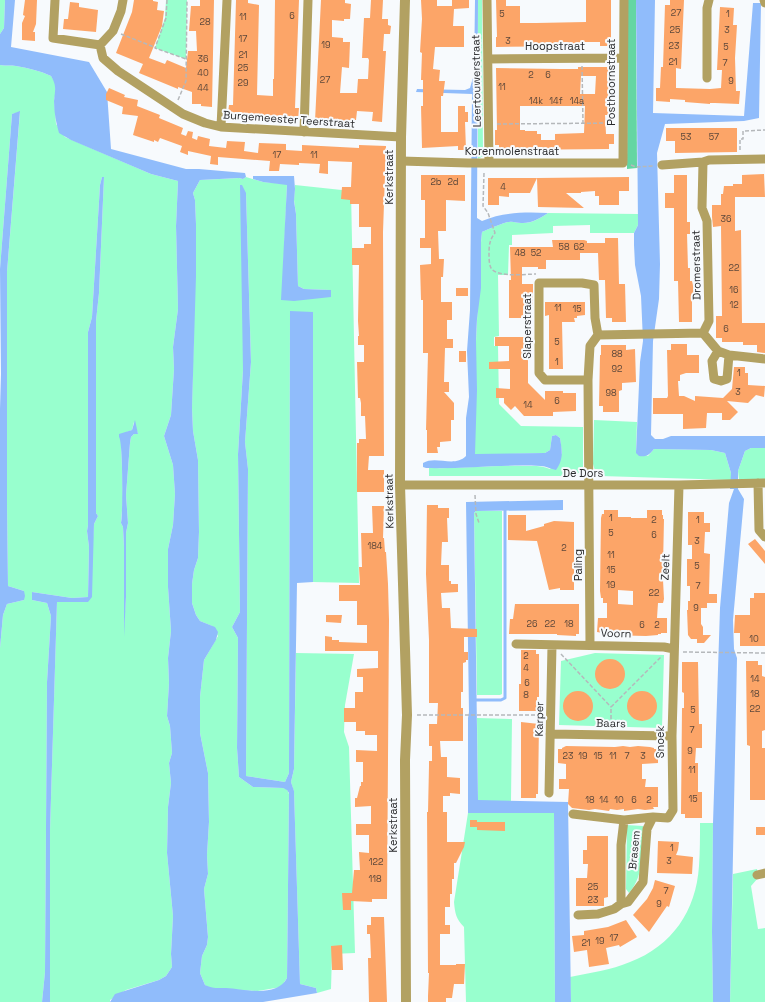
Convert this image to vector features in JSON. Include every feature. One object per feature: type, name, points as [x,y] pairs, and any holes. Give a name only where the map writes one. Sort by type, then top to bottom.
[{"type":"street","points":[[55,0],[53,38],[100,45],[113,31],[121,11],[123,0]]},
{"type":"street","points":[[221,127],[227,0]]},
{"type":"street","points":[[304,132],[308,0]]},
{"type":"street","name":"Kerkstraat","points":[[405,0],[401,137],[400,486],[407,715],[405,760],[406,1002]]},
{"type":"street","name":"Leertouwerstraat","points":[[484,163],[488,124],[487,0]]},
{"type":"street","name":"Posthoornstraat","points":[[624,0],[624,163]]},
{"type":"street","points":[[707,78],[707,8],[709,0]]},
{"type":"street","name":"Burgemeester Teerstraat","points":[[100,45],[103,58],[118,71],[183,114],[205,123],[221,127],[401,137]]},
{"type":"street","name":"Hoopstraat","points":[[488,58],[623,58]]},
{"type":"street","points":[[662,165],[703,162],[709,160],[765,159]]},
{"type":"street","name":"Korenmolenstraat","points":[[401,161],[468,163],[624,163]]},
{"type":"street","name":"Dromerstraat","points":[[703,162],[702,208],[707,221],[709,321],[703,333]]},
{"type":"street","name":"Slaperstraat","points":[[588,380],[545,380],[539,373],[539,284],[582,283],[594,285],[595,318],[598,335]]},
{"type":"street","points":[[589,485],[588,380],[590,346],[598,335],[639,333],[703,333],[718,351],[729,355],[765,359]]},
{"type":"street","points":[[718,351],[712,361],[714,379],[721,381],[727,379],[729,355]]},
{"type":"street","points":[[762,483],[759,530],[765,537]]},
{"type":"street","name":"De Dors","points":[[400,486],[679,485],[762,483]]},
{"type":"street","name":"Paling","points":[[589,485],[590,644]]},
{"type":"street","name":"Zeelt","points":[[674,649],[679,485]]},
{"type":"street","name":"Voorn","points":[[516,644],[590,644],[664,647],[674,649]]},
{"type":"street","name":"Karper","points":[[549,793],[552,644]]},
{"type":"street","name":"Snoek","points":[[653,817],[668,818],[673,810],[672,736],[674,649]]},
{"type":"street","name":"Baars","points":[[550,734],[672,736]]},
{"type":"street","name":"Brasem","points":[[573,814],[624,820],[653,817],[648,829],[643,882],[628,902],[621,904],[614,909],[598,914],[578,915]]},
{"type":"street","name":"Brasem","points":[[621,904],[621,845],[624,820]]},
{"type":"path","points":[[155,48],[166,18],[167,0]]},
{"type":"path","points":[[174,108],[186,81],[187,0]]},
{"type":"path","points":[[113,31],[186,59]]},
{"type":"path","points":[[582,58],[583,123]]},
{"type":"path","points":[[488,124],[623,123]]},
{"type":"path","points":[[740,159],[740,139],[743,139],[743,131],[765,130]]},
{"type":"path","points":[[484,163],[483,206],[488,212],[495,233],[490,239],[489,248],[491,268],[495,272],[502,274],[537,274],[539,284]]},
{"type":"path","points":[[636,167],[662,165]]},
{"type":"path","points":[[475,500],[476,514],[479,523]]},
{"type":"path","points":[[552,644],[611,707],[611,735]]},
{"type":"path","points":[[611,707],[664,655],[674,649],[684,653],[765,653]]},
{"type":"path","points":[[407,715],[550,715]]},
{"type":"green space","points":[[0,0],[5,0],[4,28],[0,34]]},
{"type":"green space","points":[[166,0],[187,0],[186,59],[155,48],[165,18]]},
{"type":"green space","points":[[478,0],[482,0],[483,156],[478,159]]},
{"type":"green space","points":[[628,0],[636,0],[637,168],[627,169]]},
{"type":"green space","points":[[0,65],[39,71],[51,76],[55,82],[56,93],[54,99],[56,124],[65,137],[151,174],[178,181],[176,226],[178,309],[173,347],[174,369],[171,415],[164,436],[173,465],[175,494],[173,525],[168,549],[168,587],[171,631],[168,658],[169,683],[167,716],[170,726],[172,753],[169,763],[171,783],[168,807],[167,853],[173,916],[171,954],[172,967],[166,976],[159,980],[126,990],[110,1000],[110,1002],[50,1002],[50,831],[57,601],[88,602],[94,524],[98,516],[96,513],[96,321],[99,293],[104,177],[102,177],[100,185],[92,317],[88,332],[88,597],[72,598],[32,592],[32,600],[47,603],[51,616],[47,682],[45,972],[42,1002],[0,1002],[0,648],[3,615],[7,604],[24,600],[24,591],[8,586],[7,503],[7,272],[20,112],[12,114],[0,269]],"holes":[[[134,422],[138,434],[134,434],[131,437],[126,495],[128,523],[126,533],[126,597],[124,626],[124,547],[123,527],[121,523],[123,498],[121,439],[127,432],[132,430]]]},
{"type":"green space","points":[[246,177],[263,182],[287,184],[282,300],[330,290],[304,289],[298,286],[296,214],[294,200],[295,185],[351,191],[359,583],[313,582],[313,312],[290,312],[289,773],[285,782],[246,776],[248,469],[245,442],[251,362],[246,193],[243,370],[238,454],[240,612],[232,627],[238,638],[237,748],[239,777],[253,787],[283,788],[287,789],[289,794],[287,978],[281,987],[258,991],[210,988],[205,985],[200,973],[202,956],[207,945],[208,937],[204,889],[208,874],[207,855],[209,822],[208,773],[200,733],[200,697],[204,660],[218,636],[212,626],[200,621],[196,615],[192,603],[192,584],[198,558],[199,532],[198,460],[193,431],[192,408],[196,224],[195,200],[193,193],[200,180],[243,179]]},
{"type":"green space","points":[[548,213],[638,214],[638,225],[634,233],[590,233],[590,225],[553,226],[553,233],[512,235],[512,245],[509,245],[508,275],[498,275],[499,336],[494,337],[494,346],[498,346],[499,404],[521,426],[583,427],[582,470],[575,475],[569,476],[429,476],[429,468],[533,466],[550,469],[562,453],[560,438],[556,435],[552,436],[550,450],[545,453],[475,455],[475,365],[482,232],[507,222],[532,222]]},
{"type":"green space","points":[[594,420],[637,422],[636,450],[648,456],[654,449],[711,450],[725,453],[731,473],[731,480],[601,476],[596,474],[593,464]]},
{"type":"green space","points":[[751,448],[765,448],[765,479],[739,480],[738,471],[745,451]]},
{"type":"green space","points":[[476,511],[502,511],[502,694],[500,695],[477,695],[474,513]]},
{"type":"green space","points":[[296,653],[354,654],[345,705],[344,732],[349,747],[355,953],[332,954],[331,989],[317,993],[316,988],[300,984],[294,792],[291,782],[294,769]]},
{"type":"green space","points":[[595,653],[664,655],[662,728],[559,725],[561,661]]},
{"type":"green space","points":[[477,718],[512,719],[511,801],[478,801]]},
{"type":"green space","points":[[468,813],[554,813],[555,1002],[466,1002],[464,927],[456,916],[454,902]]},
{"type":"green space","points":[[700,823],[713,823],[713,1002],[571,1002],[570,977],[615,967],[645,955],[658,947],[679,925],[693,898],[697,882]]},
{"type":"green space","points":[[627,825],[643,826],[642,861],[638,878],[629,893],[626,889]]},
{"type":"green space","points":[[757,869],[758,878],[751,886],[758,929],[765,928],[765,1002],[730,1002],[733,874]]},
{"type":"water","points":[[5,0],[15,0],[11,47],[89,62],[107,92],[111,149],[186,169],[245,173],[246,177],[243,179],[200,180],[193,193],[195,200],[196,224],[196,276],[192,408],[193,431],[198,460],[199,532],[198,558],[192,584],[192,603],[196,615],[200,621],[215,627],[218,632],[216,640],[204,660],[200,697],[200,733],[208,773],[209,822],[207,855],[208,874],[204,889],[208,937],[207,945],[202,956],[200,973],[205,985],[213,988],[251,991],[268,990],[276,988],[287,978],[289,793],[283,788],[253,787],[239,777],[237,748],[238,638],[232,627],[240,612],[238,454],[243,370],[240,185],[242,185],[246,193],[251,362],[245,442],[248,469],[246,776],[285,782],[289,773],[290,311],[313,312],[313,582],[297,583],[294,769],[291,782],[294,791],[300,984],[316,988],[317,993],[263,1002],[110,1002],[115,994],[159,980],[166,976],[172,967],[171,954],[173,916],[167,853],[168,807],[171,783],[169,763],[172,753],[170,726],[167,716],[169,683],[168,658],[171,631],[168,587],[168,549],[173,525],[175,494],[173,465],[164,436],[171,415],[174,369],[173,347],[178,309],[176,226],[178,181],[151,174],[71,140],[59,133],[54,109],[55,85],[51,76],[39,71],[0,65],[0,34],[4,28]]},
{"type":"water","points":[[475,0],[478,0],[477,218],[482,221],[514,213],[548,213],[532,222],[507,222],[482,232],[481,288],[476,341],[477,390],[475,454],[545,453],[550,450],[552,436],[556,435],[560,438],[562,454],[559,466],[556,470],[543,466],[423,467],[423,463],[428,461],[456,461],[466,456],[466,418],[469,397],[467,351],[470,310],[472,94],[416,92],[417,89],[465,90],[470,88],[474,74]]},
{"type":"water","points":[[636,0],[655,0],[653,113],[744,116],[753,3],[761,3],[759,118],[744,121],[665,124],[657,153],[660,264],[659,299],[653,341],[651,435],[655,439],[663,439],[671,436],[765,436],[765,448],[751,448],[745,451],[738,471],[738,489],[744,499],[733,620],[734,649],[737,658],[730,1002],[713,1002],[712,932],[713,823],[720,608],[729,503],[734,489],[730,489],[731,473],[725,453],[711,450],[654,449],[646,456],[639,456],[636,453],[640,362],[643,341],[641,296],[635,265],[634,245],[634,233],[638,225]]},
{"type":"water","points":[[20,111],[7,272],[7,503],[8,586],[24,591],[25,596],[24,600],[7,604],[3,615],[0,648],[0,269],[12,114]]},
{"type":"water","points":[[253,176],[294,176],[298,286],[304,289],[331,290],[331,297],[294,301],[281,300],[287,185],[263,182],[253,179]]},
{"type":"water","points":[[102,177],[104,177],[99,293],[96,321],[96,513],[98,516],[94,524],[92,597],[88,602],[57,602],[50,831],[50,1002],[42,1002],[45,972],[47,682],[51,616],[47,603],[32,600],[32,592],[72,598],[88,597],[88,332],[92,317],[100,185]]},
{"type":"water","points":[[135,420],[138,434],[134,434],[131,437],[126,495],[128,523],[126,533],[126,597],[124,637],[124,547],[123,527],[121,523],[122,478],[119,434],[132,430]]},
{"type":"water","points":[[563,500],[563,510],[476,511],[474,513],[478,800],[568,802],[571,1002],[555,1002],[554,813],[468,813],[469,712],[466,502]]},
{"type":"building","points":[[25,0],[37,0],[36,24],[33,32],[35,32],[35,41],[22,40],[22,23],[25,16],[23,15]]},
{"type":"building","points":[[134,0],[153,0],[158,2],[157,10],[164,11],[162,26],[149,58],[165,64],[167,60],[186,68],[188,51],[197,51],[196,31],[189,31],[191,6],[200,6],[200,0],[214,0],[212,107],[201,106],[201,104],[192,104],[192,92],[178,87],[178,89],[139,73],[143,64],[116,53],[132,12]]},
{"type":"building","points":[[236,0],[248,0],[248,3],[259,5],[257,95],[273,96],[275,0],[299,0],[295,108],[299,108],[298,120],[231,117],[232,113],[228,113],[229,105],[233,105]]},
{"type":"building","points":[[321,0],[345,0],[345,3],[351,4],[350,19],[344,19],[344,21],[332,20],[332,37],[343,38],[343,42],[350,42],[349,68],[342,67],[340,93],[357,93],[358,79],[368,79],[369,60],[368,58],[362,58],[364,18],[370,18],[371,0],[383,0],[382,19],[388,19],[388,25],[391,26],[390,34],[384,34],[383,51],[386,51],[382,122],[372,121],[373,112],[357,111],[356,120],[352,120],[352,123],[315,121]]},
{"type":"building","points":[[421,0],[437,0],[437,6],[452,6],[452,0],[469,0],[469,8],[454,9],[453,26],[464,26],[464,47],[435,47],[433,69],[440,70],[439,81],[445,81],[443,96],[441,96],[441,132],[458,132],[458,106],[465,106],[465,112],[468,112],[468,122],[465,122],[466,150],[458,150],[458,146],[422,148],[421,106],[423,106],[423,80],[421,80],[422,53],[420,52],[422,19]]},
{"type":"building","points":[[496,0],[506,0],[506,6],[520,6],[520,23],[536,23],[586,22],[586,0],[611,0],[611,46],[600,46],[600,42],[583,42],[583,46],[496,47]]},
{"type":"building","points":[[670,0],[684,0],[681,69],[676,68],[676,88],[721,88],[722,70],[717,70],[720,7],[734,8],[733,25],[737,25],[735,58],[736,91],[740,91],[739,104],[710,104],[670,99],[670,102],[656,101],[656,88],[660,88],[661,67],[663,67],[665,5],[670,5]]},
{"type":"building","points":[[70,2],[79,3],[79,7],[98,10],[96,32],[63,29],[64,19],[68,19]]},
{"type":"building","points":[[578,67],[609,67],[608,71],[611,71],[611,115],[605,115],[606,134],[614,134],[614,144],[609,144],[609,149],[499,150],[499,145],[495,145],[495,130],[497,130],[496,68],[578,69]],"holes":[[[581,76],[596,76],[595,94],[580,94]],[[520,106],[585,106],[584,133],[555,134],[555,140],[541,140],[541,134],[537,134],[537,131],[520,130]]]},
{"type":"building","points":[[109,88],[125,95],[124,97],[138,100],[137,106],[160,115],[159,118],[183,128],[181,134],[186,136],[188,131],[193,132],[192,138],[197,140],[198,136],[210,139],[209,146],[226,148],[227,141],[245,142],[244,151],[258,153],[259,143],[286,144],[286,150],[302,151],[302,145],[359,148],[359,145],[386,146],[383,232],[384,456],[369,456],[368,470],[384,470],[384,492],[357,492],[357,443],[359,443],[359,439],[366,439],[365,416],[361,416],[361,403],[360,398],[358,398],[357,362],[364,362],[364,345],[358,345],[359,265],[352,265],[352,248],[364,248],[364,244],[371,244],[371,227],[359,227],[359,204],[350,204],[350,200],[341,199],[342,187],[351,187],[352,162],[328,161],[328,174],[319,173],[320,164],[280,164],[279,171],[269,171],[270,161],[218,157],[218,165],[210,164],[211,156],[188,151],[188,155],[180,152],[182,146],[160,138],[158,142],[154,140],[154,142],[133,135],[138,116],[122,114],[123,107],[106,100],[106,94]]},
{"type":"building","points":[[666,128],[737,128],[737,152],[675,153],[675,141],[666,141]]},
{"type":"building","points":[[764,174],[765,197],[735,197],[735,231],[741,230],[742,323],[765,323],[765,353],[757,352],[757,345],[743,345],[743,342],[722,342],[722,338],[716,338],[716,316],[722,316],[721,226],[713,227],[712,217],[712,205],[721,205],[721,194],[723,194],[724,186],[742,184],[742,175]]},
{"type":"building","points":[[421,175],[465,175],[465,201],[446,200],[446,231],[438,231],[439,259],[444,259],[443,277],[441,277],[441,302],[452,302],[452,320],[447,320],[447,339],[453,339],[453,348],[445,348],[444,382],[449,382],[449,392],[444,392],[454,403],[454,420],[451,420],[451,441],[440,442],[440,447],[437,447],[438,453],[427,453],[426,430],[428,353],[423,353],[423,300],[421,300],[420,265],[431,264],[431,248],[420,248],[420,238],[425,238],[425,200],[421,200]]},
{"type":"building","points":[[674,175],[687,175],[687,222],[690,222],[690,234],[687,234],[688,268],[690,268],[690,281],[692,281],[695,294],[692,294],[692,322],[679,322],[678,281],[674,281],[674,208],[665,208],[665,193],[674,193]]},
{"type":"building","points":[[629,177],[629,191],[619,191],[619,205],[599,205],[599,196],[595,196],[595,191],[566,193],[584,208],[538,207],[537,178]]},
{"type":"building","points":[[488,178],[537,178],[530,193],[509,193],[509,197],[499,196],[499,205],[488,205]]},
{"type":"building","points":[[605,238],[618,238],[619,284],[625,284],[626,322],[612,322],[612,318],[606,318],[605,280],[599,280],[598,253],[580,253],[580,260],[546,260],[546,269],[538,269],[538,267],[522,267],[522,284],[533,284],[533,306],[529,306],[529,318],[509,318],[509,280],[511,280],[510,247],[553,247],[552,240],[584,240],[587,241],[587,243],[605,243]]},
{"type":"building","points":[[456,288],[468,288],[468,296],[456,296]]},
{"type":"building","points":[[545,302],[585,302],[585,315],[574,318],[575,322],[562,322],[563,369],[549,369],[549,315],[545,316]]},
{"type":"building","points":[[495,337],[524,337],[524,346],[528,346],[528,383],[545,400],[545,391],[576,393],[576,411],[553,412],[553,416],[524,416],[515,406],[511,410],[504,403],[504,398],[496,398],[496,388],[510,389],[510,369],[489,369],[489,362],[509,361],[509,346],[495,346]]},
{"type":"building","points":[[671,344],[687,344],[687,355],[699,355],[699,373],[686,373],[680,375],[680,381],[678,381],[679,396],[684,396],[695,401],[695,396],[723,398],[732,389],[734,367],[745,367],[745,373],[748,373],[748,385],[765,386],[764,397],[756,395],[748,403],[727,401],[738,412],[730,420],[722,420],[722,413],[707,413],[706,428],[683,429],[683,414],[653,414],[653,398],[667,398],[668,396],[667,350],[671,350]]},
{"type":"building","points":[[601,345],[626,345],[626,350],[635,349],[636,382],[622,383],[622,390],[619,391],[619,412],[603,412],[603,406],[599,406]]},
{"type":"building","points":[[459,351],[466,351],[466,362],[459,362]]},
{"type":"building","points":[[427,505],[438,505],[438,508],[449,508],[449,518],[447,518],[448,542],[442,542],[441,565],[449,565],[449,581],[451,581],[451,584],[458,584],[458,592],[441,593],[442,608],[450,608],[451,628],[477,629],[477,637],[464,637],[464,652],[468,652],[468,660],[463,663],[463,692],[461,692],[461,708],[463,708],[463,741],[440,741],[441,757],[447,757],[447,777],[460,778],[460,794],[450,793],[450,796],[443,796],[443,812],[447,812],[447,842],[465,842],[456,863],[454,863],[454,879],[452,879],[450,907],[445,907],[445,925],[450,925],[450,934],[440,934],[440,965],[465,964],[464,984],[454,984],[452,998],[446,998],[446,1002],[428,1002],[427,812],[429,761],[432,761],[432,746],[429,746],[429,724],[437,724],[438,703],[429,703],[429,640],[426,574]]},
{"type":"building","points":[[372,506],[384,506],[383,538],[386,552],[388,584],[387,899],[372,899],[372,902],[351,901],[351,910],[343,910],[342,893],[352,893],[354,870],[360,870],[359,852],[369,853],[369,835],[356,835],[356,824],[371,824],[371,806],[355,807],[355,798],[357,798],[361,782],[363,782],[363,762],[356,762],[356,750],[377,751],[377,735],[365,735],[365,731],[356,731],[356,722],[344,722],[344,708],[355,708],[355,692],[363,692],[363,677],[357,677],[357,669],[378,668],[378,651],[325,651],[325,636],[332,637],[332,640],[339,640],[339,642],[367,643],[367,625],[357,625],[357,601],[339,601],[339,585],[360,585],[359,567],[362,567],[361,533],[373,533]]},
{"type":"building","points":[[604,510],[618,510],[618,517],[647,518],[647,510],[662,510],[664,519],[664,599],[663,603],[658,603],[657,618],[667,618],[667,633],[646,636],[606,635],[597,632],[598,618],[607,618],[607,603],[603,603],[603,598],[601,598],[600,591],[601,518],[602,514],[604,514]],"holes":[[[618,590],[633,591],[633,605],[618,604]]]},
{"type":"building","points":[[688,512],[704,512],[704,523],[710,523],[710,532],[705,532],[704,553],[710,554],[709,594],[717,594],[717,603],[707,603],[707,608],[701,608],[703,635],[711,635],[704,643],[697,643],[697,639],[691,639],[688,635],[687,610],[688,601],[690,601],[690,586],[687,586],[687,559],[692,559],[692,545],[688,545]]},
{"type":"building","points":[[508,515],[526,515],[526,531],[544,526],[544,524],[554,521],[574,522],[574,590],[560,590],[560,588],[549,590],[537,541],[508,540]]},
{"type":"building","points":[[755,539],[765,551],[765,564],[748,544]]},
{"type":"building","points":[[754,593],[765,593],[765,646],[740,646],[740,633],[734,633],[735,615],[750,615],[750,598],[754,598]]},
{"type":"building","points":[[515,604],[579,604],[579,634],[576,634],[576,636],[557,634],[509,634],[510,619],[513,619]]},
{"type":"building","points":[[326,615],[342,615],[341,623],[326,622]]},
{"type":"building","points":[[521,650],[536,650],[536,654],[539,654],[539,697],[537,697],[537,711],[519,711]]},
{"type":"building","points":[[610,659],[616,660],[624,668],[624,680],[616,688],[610,689],[604,688],[596,680],[595,674],[596,668],[604,660]]},
{"type":"building","points":[[746,661],[758,661],[758,665],[762,665],[762,676],[765,677],[765,730],[762,731],[762,748],[765,748],[765,800],[750,800],[750,746],[747,745]]},
{"type":"building","points":[[682,662],[698,662],[699,724],[702,724],[702,748],[696,748],[695,763],[698,763],[698,792],[702,792],[702,818],[685,818],[685,814],[681,814],[682,708],[684,708],[684,693],[682,692]]},
{"type":"building","points":[[578,691],[584,692],[592,700],[592,712],[584,720],[578,721],[572,720],[564,712],[563,706],[564,700],[572,692]]},
{"type":"building","points":[[642,691],[648,692],[656,700],[656,712],[648,720],[642,721],[636,720],[628,712],[627,706],[628,700],[636,692]]},
{"type":"building","points":[[521,722],[539,724],[538,794],[536,794],[536,798],[521,798]]},
{"type":"building","points":[[566,746],[638,746],[658,749],[658,763],[642,764],[642,779],[646,779],[645,787],[658,787],[658,807],[653,807],[654,809],[624,811],[624,809],[610,809],[609,811],[572,808],[568,804],[569,789],[559,789],[559,779],[566,779],[566,764],[558,763],[558,749],[562,749]]},
{"type":"building","points":[[470,820],[477,820],[477,822],[505,822],[505,831],[477,830],[477,827],[470,827]]},
{"type":"building","points":[[756,827],[765,827],[765,835],[756,835]]},
{"type":"building","points":[[587,836],[608,836],[608,897],[604,898],[604,906],[576,906],[576,878],[587,878],[588,864],[583,864],[583,850],[587,850]]},
{"type":"building","points":[[658,841],[679,842],[676,855],[693,857],[692,874],[657,873]]},
{"type":"building","points":[[655,880],[675,886],[669,907],[667,906],[649,932],[633,915],[647,899],[653,888]]},
{"type":"building","points":[[371,917],[384,917],[387,1002],[369,1002],[368,958],[371,958],[370,934],[367,934],[367,925],[371,925]]},
{"type":"building","points":[[626,920],[637,937],[620,947],[619,945],[606,948],[609,964],[589,967],[587,950],[574,952],[572,936],[584,935],[584,931],[608,927]]},
{"type":"building","points":[[342,945],[343,970],[332,970],[331,946]]},
{"type":"waterway","points":[[474,700],[501,700],[505,698],[505,507]]}]
